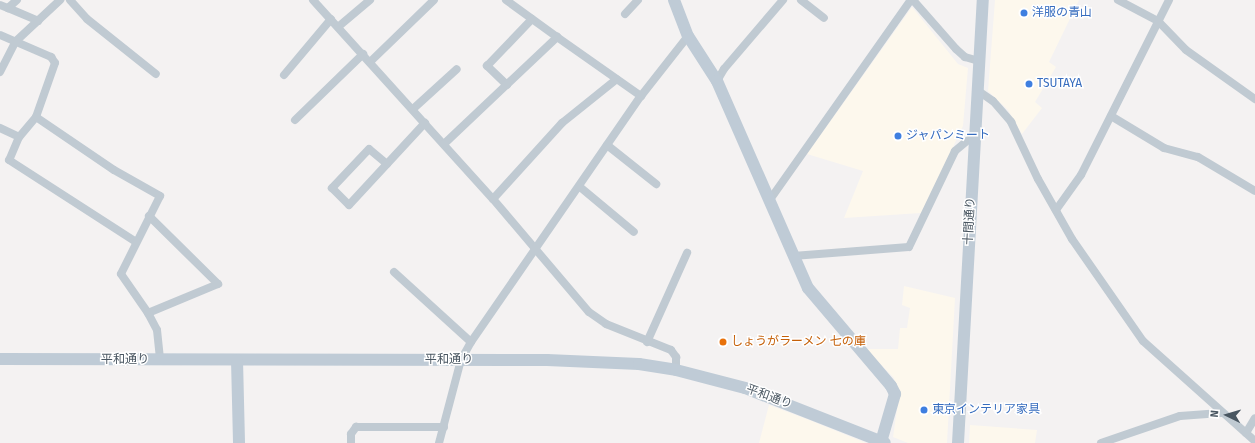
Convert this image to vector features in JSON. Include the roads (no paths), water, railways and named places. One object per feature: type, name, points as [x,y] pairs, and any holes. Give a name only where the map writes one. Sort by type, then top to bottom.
[{"type":"street","points":[[4,6],[17,0]]},
{"type":"street","points":[[0,72],[15,42],[60,0]]},
{"type":"street","points":[[70,0],[87,18],[156,74]]},
{"type":"street","points":[[313,0],[493,199],[597,320],[647,342],[671,350],[676,357],[676,370]]},
{"type":"street","points":[[338,27],[370,0]]},
{"type":"street","points":[[370,62],[434,0]]},
{"type":"street","points":[[506,0],[641,96]]},
{"type":"street","points":[[625,14],[638,0]]},
{"type":"street","points":[[674,0],[688,36],[717,81],[808,288],[892,386],[895,394],[882,442]]},
{"type":"street","points":[[717,81],[724,69],[783,0]]},
{"type":"street","points":[[801,0],[824,18]]},
{"type":"street","points":[[769,201],[912,0],[956,49],[965,57],[979,61]]},
{"type":"street","name":"十間通り","points":[[958,443],[974,135],[983,0]]},
{"type":"street","points":[[1118,0],[1158,21],[1186,50],[1255,99]]},
{"type":"street","points":[[1056,210],[1081,175],[1169,0]]},
{"type":"street","points":[[4,6],[38,21]]},
{"type":"street","points":[[284,74],[331,19]]},
{"type":"street","points":[[507,85],[487,66],[532,19]]},
{"type":"street","points":[[0,34],[51,57],[55,63],[36,117],[19,137],[9,160],[136,242]]},
{"type":"street","points":[[439,443],[461,360],[471,342],[580,187],[641,96],[688,36]]},
{"type":"street","points":[[444,144],[557,37]]},
{"type":"street","points":[[295,120],[363,54]]},
{"type":"street","points":[[413,109],[457,69]]},
{"type":"street","points":[[493,199],[562,122],[617,79]]},
{"type":"street","points":[[977,90],[993,101],[1010,122],[1038,179],[1072,239],[1143,341],[1197,387],[1222,413],[1255,441]]},
{"type":"street","points":[[1111,116],[1164,148],[1198,157],[1255,190]]},
{"type":"street","points":[[36,117],[114,170],[160,196],[121,274],[148,312],[157,330],[160,360]]},
{"type":"street","points":[[387,164],[369,149],[332,188],[349,205],[387,164],[425,123]]},
{"type":"street","points":[[0,128],[19,137]]},
{"type":"street","points":[[793,256],[909,248],[955,151],[974,135]]},
{"type":"street","points":[[608,146],[656,184]]},
{"type":"street","points":[[580,187],[634,232]]},
{"type":"street","points":[[148,312],[218,284],[149,216]]},
{"type":"street","points":[[647,342],[687,253]]},
{"type":"street","points":[[394,272],[471,342]]},
{"type":"street","name":"平和通り","points":[[0,359],[594,360],[676,370],[762,393],[882,442]]},
{"type":"street","points":[[237,360],[239,443]]},
{"type":"street","points":[[1101,443],[1180,416],[1222,413]]},
{"type":"street","points":[[1246,433],[1255,418]]},
{"type":"street","points":[[351,443],[351,434],[356,427],[444,427]]},
{"type":"place","name":"洋服の青山","points":[[1024,13]]},
{"type":"place","name":"TSUTAYA","points":[[1029,84]]},
{"type":"place","name":"ジャパンミート","points":[[898,136]]},
{"type":"place","name":"しょうがラーメン 七の庫","points":[[723,342]]},
{"type":"place","name":"東京インテリア家具","points":[[924,410]]}]
